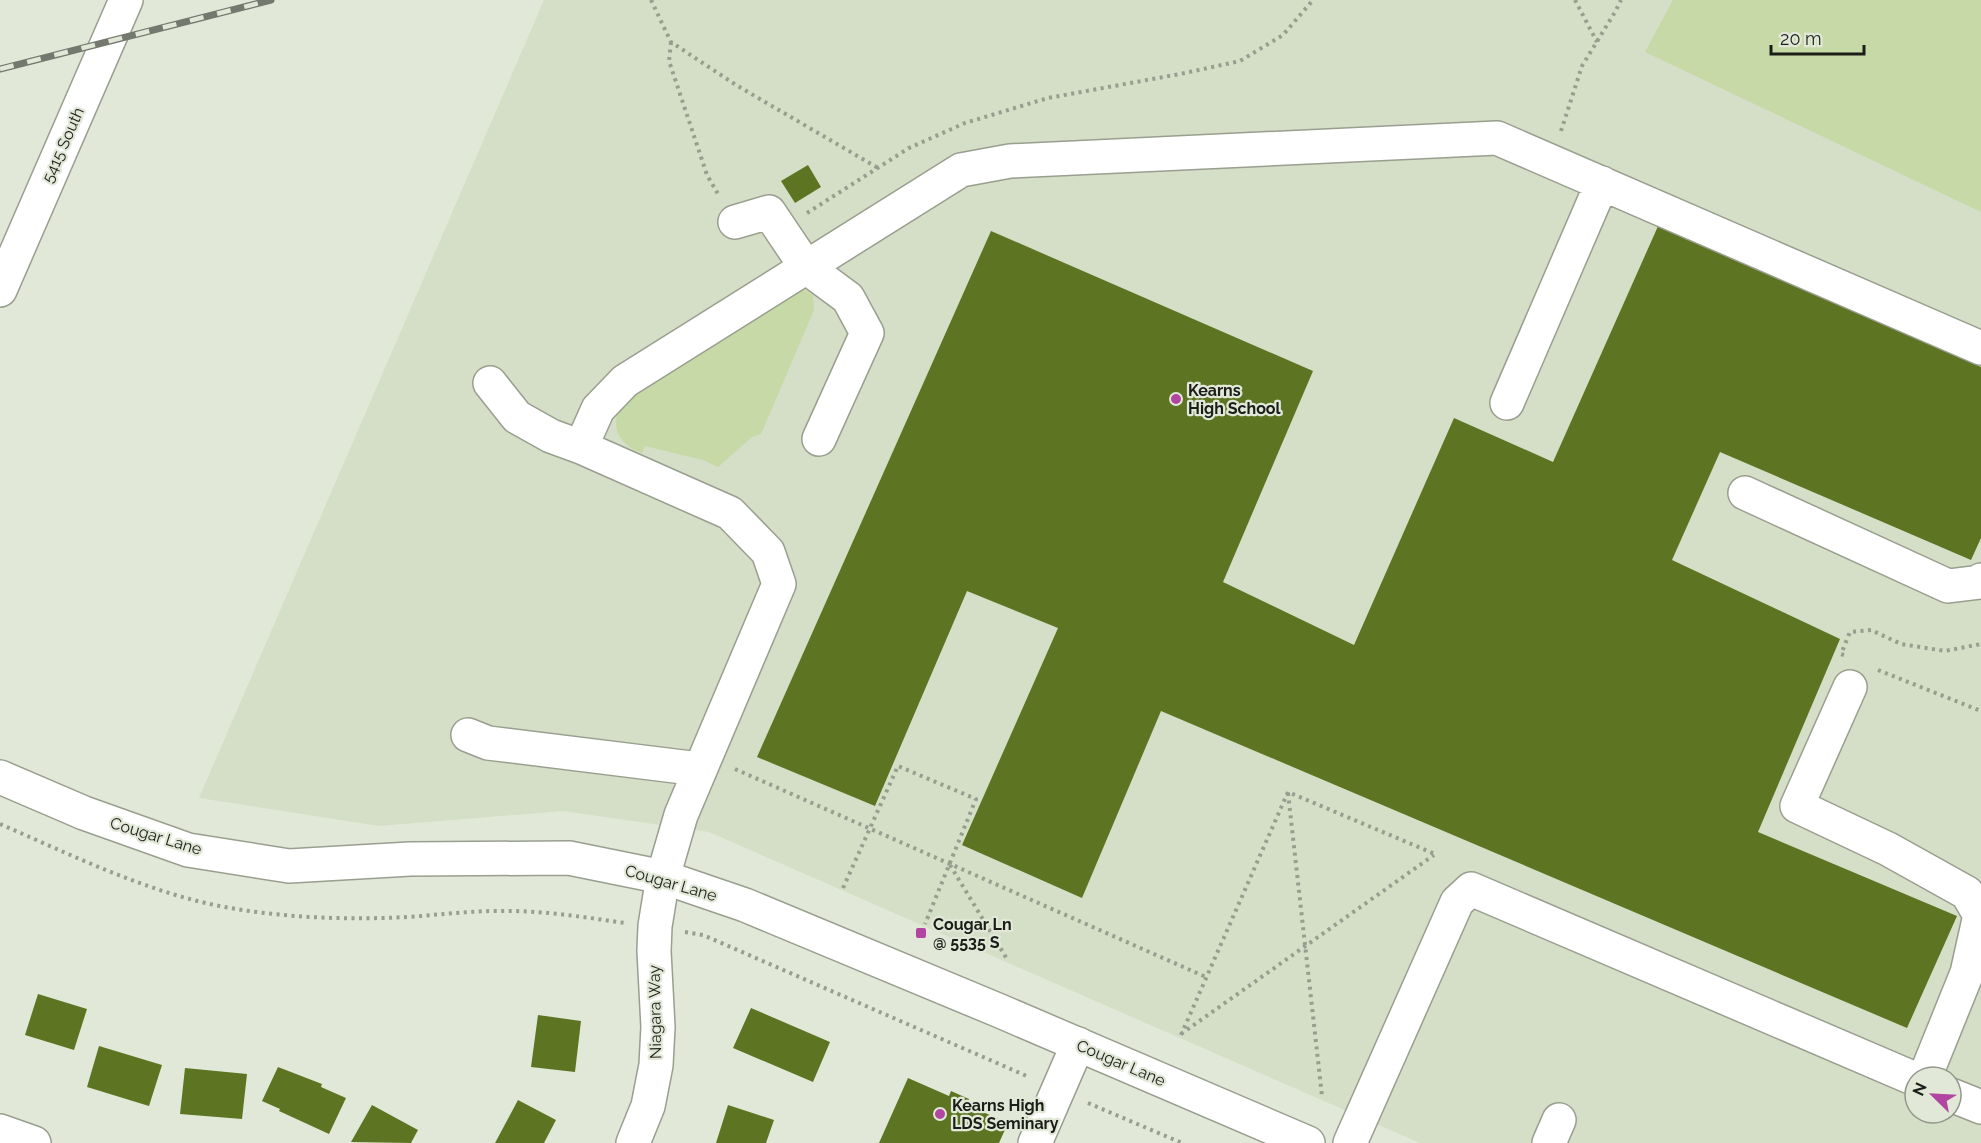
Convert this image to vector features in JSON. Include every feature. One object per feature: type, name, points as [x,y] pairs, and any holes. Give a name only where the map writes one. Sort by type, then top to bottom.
[{"type":"main road","name":"5415 South","points":[[0,290],[126,0]]},
{"type":"main road","points":[[581,447],[598,409],[625,381],[962,170],[1010,161],[1497,138],[1981,348]]},
{"type":"main road","points":[[1507,403],[1602,183]]},
{"type":"main road","points":[[735,222],[769,212],[806,267],[848,298],[867,333],[819,439]]},
{"type":"main road","name":"Niagara Way","points":[[490,383],[517,417],[551,436],[730,513],[768,552],[778,584],[699,769],[681,815],[663,877],[655,926],[654,951],[658,1027],[656,1065],[648,1106],[633,1143]]},
{"type":"main road","points":[[1745,493],[1948,586],[1981,580]]},
{"type":"main road","points":[[1858,671],[1797,806],[1888,849],[1966,893],[1980,915],[1967,973],[1930,1065]]},
{"type":"main road","points":[[468,735],[488,743],[699,769]]},
{"type":"main road","name":"Cougar Lane","points":[[0,777],[84,813],[188,850],[289,866],[410,859],[569,858],[663,877],[745,905],[1308,1143]]},
{"type":"main road","points":[[1350,1143],[1457,902],[1471,889],[1903,1074]]},
{"type":"main road","points":[[1035,1143],[1078,1044]]},
{"type":"main road","points":[[1963,1100],[1981,1107]]},
{"type":"main road","points":[[0,1131],[34,1143]]},
{"type":"path","points":[[651,0],[671,42],[736,85],[878,168]]},
{"type":"path","points":[[781,229],[909,148],[965,123],[1048,98],[1240,61],[1283,35],[1313,0]]},
{"type":"path","points":[[1575,0],[1597,42]]},
{"type":"path","points":[[1550,160],[1582,66],[1621,0]]},
{"type":"path","points":[[671,42],[669,61],[707,175],[735,222]]},
{"type":"path","points":[[1981,644],[1946,651],[1901,644],[1871,630],[1850,632],[1841,654],[1858,671],[1981,711]]},
{"type":"path","points":[[843,888],[898,766],[976,799],[925,924]]},
{"type":"path","points":[[734,769],[1206,976]]},
{"type":"path","points":[[1288,792],[1435,854],[1181,1035],[1206,976],[1288,792]]},
{"type":"path","points":[[1288,792],[1322,1096]]},
{"type":"path","points":[[950,864],[1007,959]]},
{"type":"path","points":[[703,935],[1182,1143]]},
{"type":"shaded area","name":"Kearns High School","points":[[544,0],[1981,0],[1981,1143],[1420,1143],[709,832],[563,811],[379,826],[199,798]]},
{"type":"green space","points":[[1673,0],[1981,0],[1981,212],[1645,52]]},
{"type":"green space","points":[[799,286],[813,295],[814,310],[761,434],[752,437],[718,467],[703,460],[645,446],[642,453],[625,443],[617,430],[616,422],[617,414],[627,398]]},
{"type":"building","points":[[808,165],[821,187],[795,203],[781,181]]},
{"type":"building","points":[[1659,224],[1981,367],[1981,538],[1971,560],[1720,452],[1672,560],[1840,639],[1758,832],[1957,916],[1907,1028],[1161,711],[1082,898],[962,845],[1058,628],[967,591],[875,806],[757,757],[991,231],[1313,371],[1223,582],[1354,645],[1454,418],[1553,462]]},
{"type":"building","points":[[38,994],[87,1009],[74,1050],[25,1035]]},
{"type":"building","points":[[751,1008],[830,1042],[813,1082],[733,1048]]},
{"type":"building","points":[[538,1015],[581,1021],[575,1072],[531,1067]]},
{"type":"building","points":[[99,1046],[162,1065],[149,1106],[87,1087]]},
{"type":"building","points":[[278,1067],[322,1084],[321,1087],[346,1098],[329,1134],[262,1101]]},
{"type":"building","points":[[185,1068],[247,1074],[242,1119],[180,1114]]},
{"type":"building","name":"Kearns High LDS Seminary","points":[[908,1078],[949,1096],[951,1091],[969,1099],[967,1105],[1008,1123],[999,1143],[879,1143]]},
{"type":"building","points":[[518,1100],[556,1120],[544,1143],[495,1143]]},
{"type":"building","points":[[372,1105],[418,1130],[411,1143],[351,1142]]},
{"type":"building","points":[[728,1105],[774,1120],[766,1143],[716,1143]]},
{"type":"railway","points":[[0,69],[271,0]]},
{"type":"place","name":"Kearns High School","points":[[1176,399]]},
{"type":"place","name":"Cougar Ln @ 5535 S","points":[[921,933]]},
{"type":"place","name":"Kearns High LDS Seminary","points":[[940,1114]]}]
